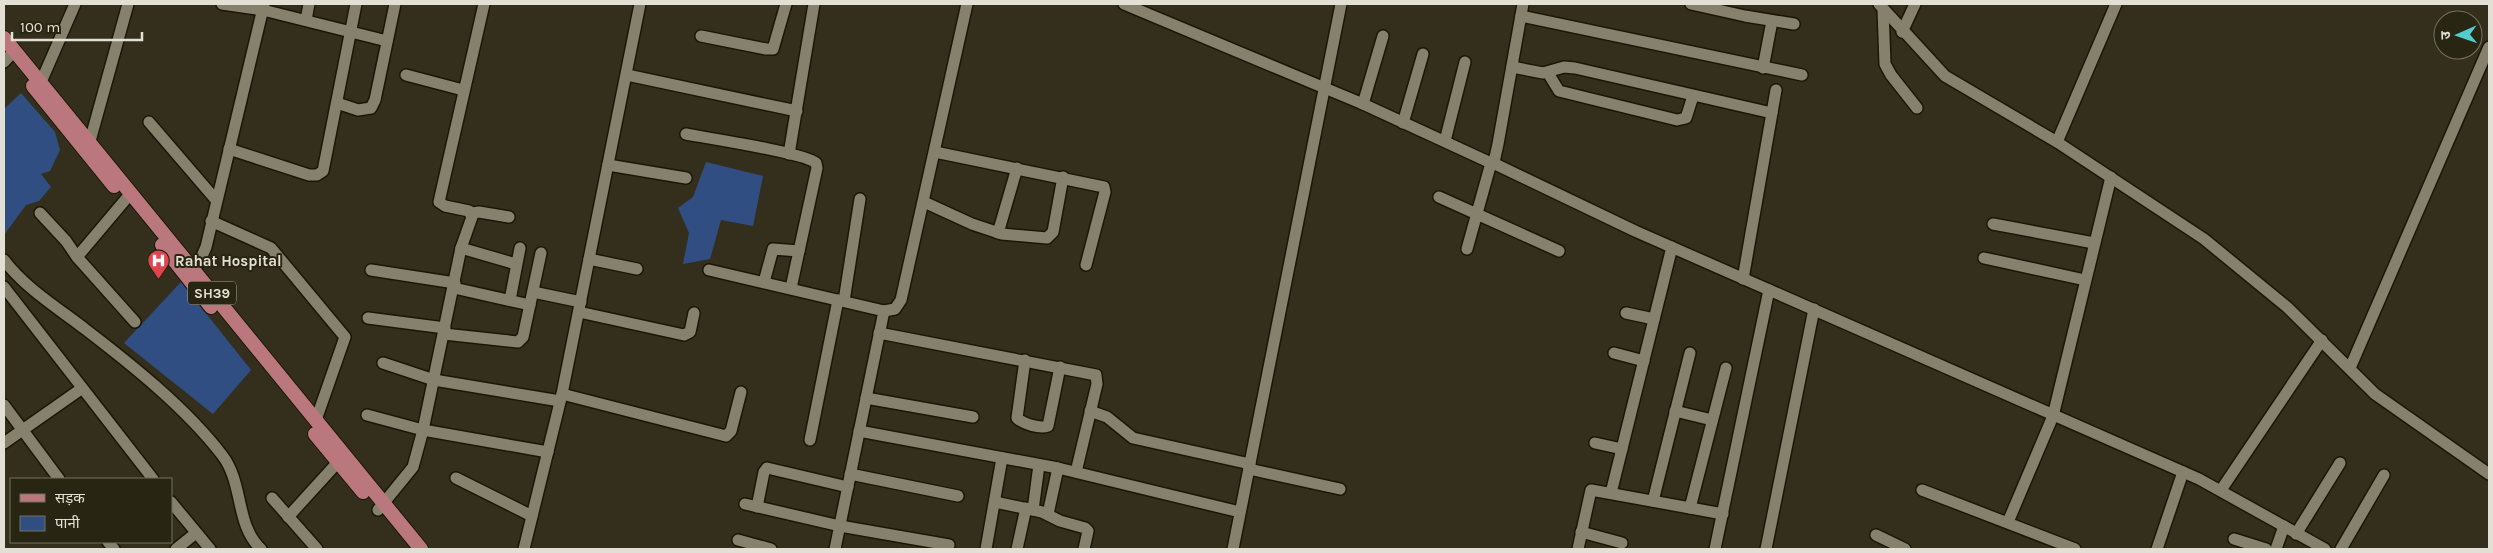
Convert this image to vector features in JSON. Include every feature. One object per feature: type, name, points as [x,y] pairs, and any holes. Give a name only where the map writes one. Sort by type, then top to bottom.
[{"type":"main road","name":"SH39","points":[[4,38],[8,55],[86,145],[189,272],[338,462],[381,506]]},
{"type":"main road","name":"SH39","points":[[8,55],[41,82],[86,145]]},
{"type":"main road","name":"SH39","points":[[189,272],[316,420],[415,548]]},
{"type":"street","points":[[41,82],[75,4]]},
{"type":"street","points":[[86,145],[128,4]]},
{"type":"street","points":[[222,4],[264,7],[387,41]]},
{"type":"street","points":[[306,20],[309,4]]},
{"type":"street","points":[[229,149],[309,175],[321,174],[356,4]]},
{"type":"street","points":[[337,103],[358,110],[371,108],[375,100],[395,4]]},
{"type":"street","points":[[484,4],[439,202],[445,206],[472,213],[479,212],[509,217]]},
{"type":"street","points":[[524,549],[561,397],[640,4]]},
{"type":"street","points":[[701,36],[766,50],[773,49],[786,4]]},
{"type":"street","points":[[789,154],[814,4]]},
{"type":"street","points":[[709,270],[884,311],[896,309],[901,300],[924,202],[967,4]]},
{"type":"street","points":[[1124,4],[1363,104],[1742,279],[2183,472],[2221,490],[2324,549]]},
{"type":"street","points":[[1232,549],[1326,88],[1341,4]]},
{"type":"street","points":[[1467,249],[1492,163],[1523,4]]},
{"type":"street","points":[[1691,4],[1794,24]]},
{"type":"street","points":[[1902,32],[1915,4]]},
{"type":"street","points":[[2057,142],[2116,4]]},
{"type":"street","points":[[1881,6],[1902,32],[1945,76],[2057,142],[2204,239],[2287,307],[2389,405],[2489,474]]},
{"type":"street","points":[[1881,6],[1884,64],[1890,75],[1918,108]]},
{"type":"street","points":[[189,272],[203,256],[264,7]]},
{"type":"street","points":[[1521,16],[1802,75]]},
{"type":"street","points":[[1763,68],[1772,20]]},
{"type":"street","points":[[1363,104],[1383,36]]},
{"type":"street","points":[[2350,368],[2489,47]]},
{"type":"street","points":[[1403,123],[1423,54]]},
{"type":"street","points":[[1445,141],[1465,62]]},
{"type":"street","points":[[1512,67],[1548,73],[1564,67],[1575,68],[1772,113]]},
{"type":"street","points":[[1548,73],[1558,91],[1677,120],[1686,118],[1693,96]]},
{"type":"street","points":[[406,75],[463,90]]},
{"type":"street","points":[[626,75],[797,110]]},
{"type":"street","points":[[1742,279],[1776,90]]},
{"type":"street","points":[[149,122],[216,200]]},
{"type":"street","points":[[686,134],[813,160],[817,168],[791,288]]},
{"type":"street","points":[[935,152],[1102,185],[1105,189],[1086,265]]},
{"type":"street","points":[[608,165],[686,178]]},
{"type":"street","points":[[998,232],[1017,168]]},
{"type":"street","points":[[924,202],[972,224],[1015,237],[1050,238],[1053,232],[1063,177]]},
{"type":"street","points":[[2008,522],[2052,416],[2111,177]]},
{"type":"street","points":[[77,257],[128,197]]},
{"type":"street","points":[[1438,197],[1559,251]]},
{"type":"street","points":[[810,440],[841,300],[860,199]]},
{"type":"street","points":[[40,213],[135,322]]},
{"type":"street","points":[[381,506],[413,467],[445,331],[461,248],[472,213]]},
{"type":"street","points":[[211,221],[271,248],[345,336],[316,420]]},
{"type":"street","points":[[1993,224],[2094,243]]},
{"type":"street","points":[[1611,493],[1672,247]]},
{"type":"street","points":[[461,248],[516,264]]},
{"type":"street","points":[[510,300],[520,248]]},
{"type":"street","points":[[764,282],[773,250],[799,250]]},
{"type":"street","points":[[368,318],[518,342],[522,337],[541,253]]},
{"type":"street","points":[[1984,258],[2085,280]]},
{"type":"street","points":[[589,259],[637,269]]},
{"type":"street","points":[[4,260],[29,286],[153,384],[223,456],[233,473],[246,524],[256,548]]},
{"type":"street","points":[[372,270],[454,286],[530,305]]},
{"type":"street","points":[[4,287],[81,389],[152,478]]},
{"type":"street","points":[[1715,549],[1769,290]]},
{"type":"street","points":[[533,292],[580,307],[684,335],[690,332],[694,313]]},
{"type":"street","points":[[1766,549],[1814,310]]},
{"type":"street","points":[[835,549],[884,311]]},
{"type":"street","points":[[1626,313],[1654,319]]},
{"type":"street","points":[[879,333],[1096,375],[1097,384],[1076,472]]},
{"type":"street","points":[[2221,490],[2322,340]]},
{"type":"street","points":[[1614,352],[1644,361]]},
{"type":"street","points":[[1653,501],[1690,353]]},
{"type":"street","points":[[1025,360],[1017,418],[1042,428],[1048,426],[1050,422],[1060,367]]},
{"type":"street","points":[[383,363],[434,380],[561,397],[726,436],[731,432],[742,392]]},
{"type":"street","points":[[1690,508],[1726,368]]},
{"type":"street","points":[[4,443],[81,389]]},
{"type":"street","points":[[866,398],[973,417]]},
{"type":"street","points":[[4,405],[58,478]]},
{"type":"street","points":[[1090,411],[1107,417],[1133,438],[1340,489]]},
{"type":"street","points":[[1675,411],[1712,420]]},
{"type":"street","points":[[367,415],[423,430],[548,452]]},
{"type":"street","points":[[859,431],[1058,468],[1240,512]]},
{"type":"street","points":[[1595,442],[1622,449]]},
{"type":"street","points":[[986,549],[1002,458]]},
{"type":"street","points":[[288,517],[338,462]]},
{"type":"street","points":[[2296,534],[2340,463]]},
{"type":"street","points":[[1017,549],[1039,465]]},
{"type":"street","points":[[757,507],[764,472],[768,468],[848,486]]},
{"type":"street","points":[[1048,514],[1058,468]]},
{"type":"street","points":[[2157,549],[2183,472]]},
{"type":"street","points":[[850,474],[958,496]]},
{"type":"street","points":[[2341,549],[2384,475]]},
{"type":"street","points":[[456,478],[532,516]]},
{"type":"street","points":[[1578,549],[1590,491],[1594,490],[1723,514]]},
{"type":"street","points":[[1922,490],[2075,549]]},
{"type":"street","points":[[272,498],[317,549]]},
{"type":"street","points":[[995,502],[1048,514],[1060,521],[1087,529],[1084,549]]},
{"type":"street","points":[[172,503],[210,549]]},
{"type":"street","points":[[745,504],[840,526],[949,545]]},
{"type":"street","points":[[2276,549],[2284,526]]},
{"type":"street","points":[[1581,532],[1622,543]]},
{"type":"street","points":[[176,549],[196,533]]},
{"type":"street","points":[[1876,535],[1905,549]]},
{"type":"street","points":[[2234,539],[2266,549]]},
{"type":"street","points":[[738,540],[771,549]]},
{"type":"water","points":[[21,93],[55,132],[60,150],[50,171],[41,174],[51,187],[39,201],[26,205],[4,235],[4,109]]},
{"type":"water","points":[[706,162],[763,176],[753,226],[721,220],[710,259],[683,264],[689,233],[678,208],[693,197]]},
{"type":"water","points":[[181,282],[251,370],[213,414],[124,343]]},
{"type":"place","name":"Rahat Hospital","points":[[159,280]]}]
